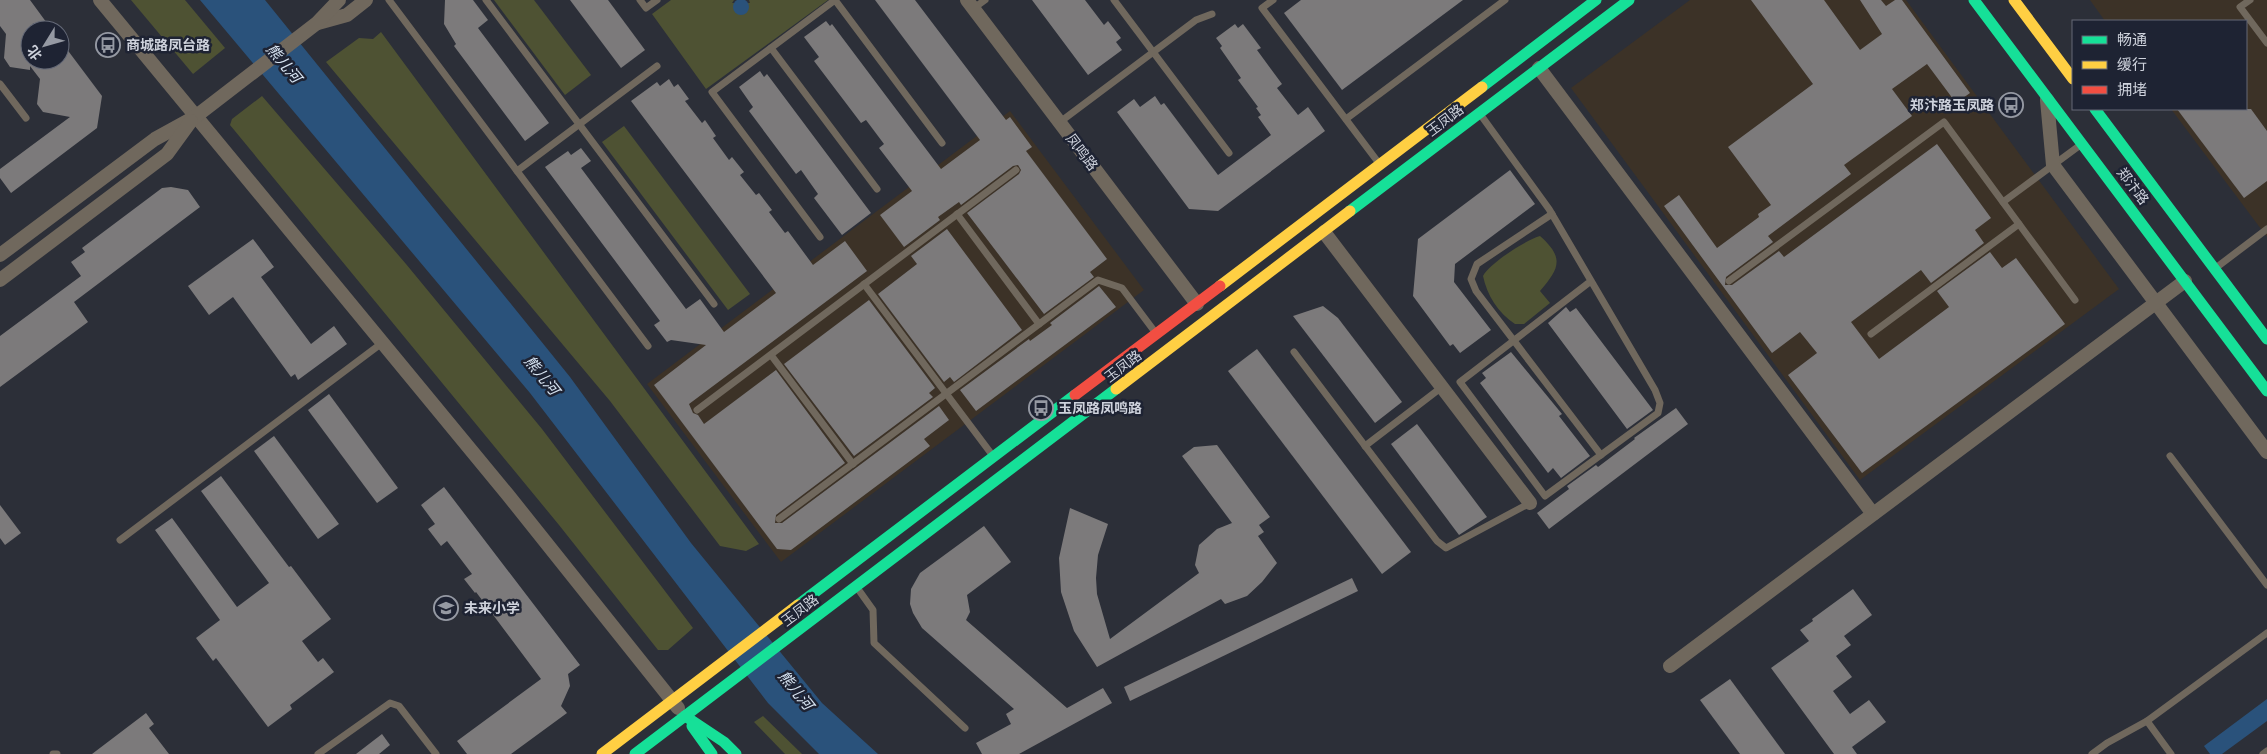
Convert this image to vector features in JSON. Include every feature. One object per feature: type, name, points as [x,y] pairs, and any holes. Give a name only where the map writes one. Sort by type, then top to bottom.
[{"type":"street","points":[[100,0],[508,495],[684,716],[712,754]]},
{"type":"street","points":[[0,256],[155,139],[195,116],[317,23],[339,0]]},
{"type":"street","points":[[317,23],[347,14],[366,0]]},
{"type":"street","name":"玉凤路","points":[[602,754],[1198,304],[1596,0]]},
{"type":"street","name":"玉凤路","points":[[635,754],[1629,0]]},
{"type":"street","name":"郑汴路","points":[[1974,0],[2267,391]]},
{"type":"street","points":[[2014,0],[2072,78]]},
{"type":"street","name":"凤鸣路","points":[[975,3],[1060,122],[1198,304]]},
{"type":"street","points":[[1539,68],[1873,514]]},
{"type":"street","points":[[2047,97],[2053,165],[2267,452]]},
{"type":"street","name":"郑汴路","points":[[2096,110],[2267,339]]},
{"type":"street","points":[[0,280],[167,154],[195,116]]},
{"type":"street","points":[[1324,232],[1530,503]]},
{"type":"street","points":[[1670,666],[2184,281]]},
{"type":"street","points":[[684,716],[724,742],[736,754]]},
{"type":"lane","points":[[389,0],[648,346]]},
{"type":"lane","points":[[486,0],[714,304]]},
{"type":"lane","points":[[640,0],[646,8],[657,0]]},
{"type":"lane","points":[[820,237],[712,92],[835,0],[942,143]]},
{"type":"lane","points":[[1114,0],[1229,153]]},
{"type":"lane","points":[[1272,0],[1262,8],[1380,165]]},
{"type":"lane","points":[[1346,119],[1505,0]]},
{"type":"lane","points":[[2250,0],[2240,7],[2267,43]]},
{"type":"lane","points":[[1060,122],[1196,20],[1212,14]]},
{"type":"lane","points":[[771,48],[877,189]]},
{"type":"lane","points":[[518,171],[657,66]]},
{"type":"lane","points":[[0,84],[26,118]]},
{"type":"lane","points":[[1479,113],[1552,214],[1655,390],[1660,403],[1658,412],[1545,496],[1460,382],[1591,281]]},
{"type":"lane","points":[[1728,281],[1944,122],[2075,300]]},
{"type":"lane","points":[[2003,202],[2082,144]]},
{"type":"lane","points":[[697,410],[1016,170]]},
{"type":"lane","points":[[957,214],[1040,324]]},
{"type":"lane","points":[[1552,214],[1477,264],[1472,272],[1471,279],[1476,291],[1601,455]]},
{"type":"lane","points":[[1870,334],[2019,224]]},
{"type":"lane","points":[[2215,268],[2267,229]]},
{"type":"lane","points":[[779,519],[1098,280],[1122,288],[1157,335]]},
{"type":"lane","points":[[864,284],[994,458]]},
{"type":"lane","points":[[120,540],[382,343]]},
{"type":"lane","points":[[1294,352],[1437,541],[1446,548],[1530,503]]},
{"type":"lane","points":[[771,355],[853,464]]},
{"type":"lane","points":[[1365,446],[1442,387]]},
{"type":"lane","points":[[2170,456],[2267,585]]},
{"type":"lane","points":[[856,586],[873,610],[874,643],[965,728]]},
{"type":"lane","points":[[2092,754],[2106,743],[2147,721],[2267,633]]},
{"type":"lane","points":[[318,754],[390,702],[399,706],[436,754]]},
{"type":"lane","points":[[2147,721],[2171,754]]},
{"type":"lane","points":[[2263,754],[2267,751]]},
{"type":"shaded area","points":[[1690,0],[1906,0],[2119,289],[1860,480],[1571,88]]},
{"type":"shaded area","points":[[2090,0],[2267,0],[2267,237],[2172,110],[2247,110],[2247,20],[2104,20]]},
{"type":"shaded area","points":[[1010,111],[1144,290],[781,562],[647,384]]},
{"type":"green space","points":[[131,0],[185,0],[225,48],[193,74]]},
{"type":"green space","points":[[494,0],[534,0],[591,75],[565,95]]},
{"type":"green space","points":[[671,0],[734,0],[732,3],[750,3],[749,0],[828,0],[706,89],[652,14]]},
{"type":"green space","points":[[381,32],[759,544],[746,551],[720,546],[610,401],[326,62],[359,38],[373,39]]},
{"type":"green space","points":[[262,96],[406,264],[542,429],[693,628],[668,650],[658,650],[559,525],[230,125],[232,119]]},
{"type":"green space","points":[[624,126],[750,294],[728,310],[602,142]]},
{"type":"green space","points":[[1540,236],[1548,244],[1556,257],[1555,270],[1540,291],[1550,303],[1524,324],[1515,324],[1503,315],[1494,303],[1487,290],[1483,276],[1493,265],[1509,253]]},
{"type":"green space","points":[[763,716],[802,754],[785,754],[754,722]]},
{"type":"water","points":[[738,-1],[744,-1],[749,4],[747,13],[738,15],[733,10],[733,4]]},
{"type":"water","name":"熊儿河","points":[[200,0],[265,0],[570,377],[691,543],[822,703],[878,754],[819,754],[768,703],[530,393]]},
{"type":"water","points":[[2267,699],[2267,721],[2222,754],[2210,754],[2204,746]]},
{"type":"building","points":[[0,0],[30,0],[45,20],[20,20],[20,68],[10,67],[4,58],[6,34],[0,26]]},
{"type":"building","points":[[445,0],[473,0],[488,20],[478,28],[549,123],[525,141],[454,46],[456,44],[444,24]]},
{"type":"building","points":[[570,0],[608,0],[645,50],[621,68]]},
{"type":"building","points":[[875,0],[915,0],[1006,120],[1010,117],[1032,147],[1026,151],[1107,259],[1090,272],[1094,277],[1044,314],[967,213],[1019,174],[1021,170],[1018,165],[1013,166],[961,205],[959,202],[938,217],[940,220],[904,247],[880,215],[912,191],[879,148],[884,144],[866,120],[861,123],[814,61],[819,57],[804,37],[826,21],[830,26],[832,24],[941,169],[980,140]]},
{"type":"building","points":[[1032,0],[1085,0],[1104,25],[1108,21],[1121,38],[1116,42],[1122,50],[1088,75]]},
{"type":"building","points":[[1301,0],[1463,0],[1342,90],[1284,13]]},
{"type":"building","points":[[1751,0],[1824,0],[1860,50],[1882,34],[1860,0],[1881,0],[1886,6],[1895,0],[1902,0],[1970,93],[1956,103],[1927,64],[1892,89],[1912,116],[1844,165],[1851,174],[1768,236],[1773,242],[1726,277],[1725,285],[1732,285],[1779,251],[1784,257],[1937,144],[1991,218],[1975,230],[1984,243],[1931,283],[1921,270],[1851,322],[1879,359],[1949,307],[1937,291],[1990,252],[2002,268],[2016,258],[2065,324],[1862,473],[1788,375],[1817,353],[1800,332],[1772,353],[1664,206],[1679,195],[1717,248],[1759,217],[1758,214],[1771,205],[1728,147],[1813,84]]},
{"type":"building","points":[[1235,24],[1238,28],[1243,24],[1261,48],[1257,50],[1282,84],[1277,88],[1298,115],[1308,107],[1325,131],[1218,211],[1189,209],[1117,112],[1134,99],[1140,107],[1155,96],[1161,105],[1164,103],[1218,175],[1271,135],[1258,117],[1261,115],[1256,108],[1258,107],[1238,80],[1241,78],[1220,48],[1222,46],[1216,38]]},
{"type":"building","points":[[70,53],[102,96],[97,128],[11,193],[0,178],[0,169],[70,117],[43,112],[37,104],[40,79],[33,70],[70,70]]},
{"type":"building","points":[[760,71],[764,77],[767,74],[871,213],[842,235],[814,198],[818,194],[801,170],[796,174],[749,111],[753,107],[739,87]]},
{"type":"building","points":[[669,79],[674,87],[678,84],[689,99],[685,101],[702,123],[705,120],[716,136],[713,138],[729,160],[732,157],[744,172],[740,175],[756,195],[759,193],[772,210],[769,212],[785,233],[788,231],[813,265],[845,241],[867,271],[689,404],[693,413],[698,415],[704,424],[776,370],[845,463],[776,515],[775,523],[782,523],[939,406],[949,420],[924,439],[930,446],[791,550],[777,549],[654,385],[706,345],[671,340],[667,342],[654,325],[660,321],[545,167],[568,151],[571,155],[581,148],[591,161],[581,168],[686,309],[700,299],[724,332],[776,293],[631,101],[657,82],[660,86]]},
{"type":"building","points":[[2251,109],[2267,131],[2267,181],[2244,198],[2178,110]]},
{"type":"building","points":[[1510,170],[1535,204],[1455,264],[1454,282],[1491,330],[1460,353],[1453,344],[1450,346],[1413,296],[1418,239]]},
{"type":"building","points":[[171,187],[188,190],[200,207],[74,302],[88,322],[0,387],[0,336],[81,276],[71,262],[85,252],[82,248],[162,188]]},
{"type":"building","points":[[947,229],[1022,330],[954,382],[950,377],[944,382],[878,294],[917,264],[911,256]]},
{"type":"building","points":[[253,239],[274,267],[261,277],[311,344],[334,326],[347,344],[298,380],[295,374],[291,377],[233,297],[209,315],[188,286]]},
{"type":"building","points":[[1099,286],[1116,307],[976,411],[960,390],[1029,339],[1030,341],[1052,325],[1050,323]]},
{"type":"building","points":[[869,300],[935,388],[929,393],[933,397],[854,456],[784,364]]},
{"type":"building","points":[[1323,306],[1338,318],[1402,402],[1375,423],[1293,316]]},
{"type":"building","points":[[1566,307],[1570,312],[1576,308],[1653,410],[1627,429],[1548,323]]},
{"type":"building","points":[[1257,349],[1411,552],[1382,574],[1228,371]]},
{"type":"building","points":[[1511,352],[1562,414],[1559,416],[1590,456],[1561,478],[1553,468],[1548,473],[1480,383],[1486,378],[1482,373]]},
{"type":"building","points":[[329,394],[398,488],[377,503],[308,410]]},
{"type":"building","points":[[1676,408],[1688,424],[1549,529],[1537,513],[1569,489],[1567,486],[1596,465],[1598,467]]},
{"type":"building","points":[[1417,424],[1487,517],[1459,535],[1391,444]]},
{"type":"building","points":[[274,436],[339,524],[318,539],[254,451]]},
{"type":"building","points":[[1217,445],[1270,517],[1259,525],[1264,532],[1258,536],[1277,563],[1262,582],[1247,596],[1225,604],[1221,599],[1097,667],[1074,631],[1061,592],[1059,558],[1070,508],[1108,524],[1098,555],[1096,578],[1097,594],[1110,639],[1199,573],[1195,565],[1199,545],[1217,529],[1232,523],[1182,456],[1194,447]]},
{"type":"building","points":[[221,476],[289,567],[291,566],[331,619],[302,641],[318,662],[323,658],[334,672],[290,705],[292,709],[268,727],[216,658],[213,661],[196,638],[220,620],[155,530],[172,518],[237,607],[269,583],[201,491]]},
{"type":"building","points":[[444,487],[580,665],[568,674],[570,686],[561,706],[567,713],[511,754],[467,754],[457,741],[541,679],[476,592],[464,579],[472,574],[447,541],[441,546],[428,529],[435,524],[421,505]]},
{"type":"building","points":[[0,505],[21,533],[5,545],[0,538]]},
{"type":"building","points":[[984,526],[1011,562],[967,595],[970,612],[966,620],[1067,708],[1103,688],[1112,703],[1019,754],[982,754],[976,743],[1011,724],[1006,714],[1014,709],[922,628],[910,604],[911,589],[920,573]]},
{"type":"building","points":[[1352,578],[1358,591],[1130,701],[1124,687]]},
{"type":"building","points":[[1853,589],[1872,615],[1844,636],[1851,645],[1836,656],[1852,677],[1833,691],[1850,714],[1869,700],[1886,722],[1852,747],[1857,754],[1834,754],[1771,668],[1809,641],[1800,630]]},
{"type":"building","points":[[1730,679],[1785,754],[1740,754],[1700,700]]},
{"type":"building","points":[[146,713],[154,724],[149,728],[169,754],[92,754]]},
{"type":"building","points":[[382,734],[390,745],[379,754],[356,754]]},
{"type":"traffic: fast","points":[[1482,87],[1596,0]]},
{"type":"traffic: fast","points":[[1350,211],[1629,0]]},
{"type":"traffic: fast","points":[[1974,0],[2267,391]]},
{"type":"traffic: fast","points":[[2096,110],[2267,339]]},
{"type":"traffic: fast","points":[[635,754],[1116,389]]},
{"type":"traffic: fast","points":[[798,605],[1075,395]]},
{"type":"traffic: fast","points":[[685,716],[724,742],[736,754]]},
{"type":"traffic: fast","points":[[692,726],[712,754]]},
{"type":"traffic: slow","points":[[2014,0],[2072,78]]},
{"type":"traffic: slow","points":[[1220,286],[1482,87]]},
{"type":"traffic: slow","points":[[1116,389],[1350,211]]},
{"type":"traffic: slow","points":[[602,754],[798,605]]},
{"type":"traffic: jam","points":[[1075,395],[1220,286]]},
{"type":"place","name":"商城路凤台路","points":[[108,45]]},
{"type":"place","name":"郑汴路玉凤路","points":[[2011,105]]},
{"type":"place","name":"玉凤路凤鸣路","points":[[1041,408]]},
{"type":"place","name":"未来小学","points":[[446,608]]}]
